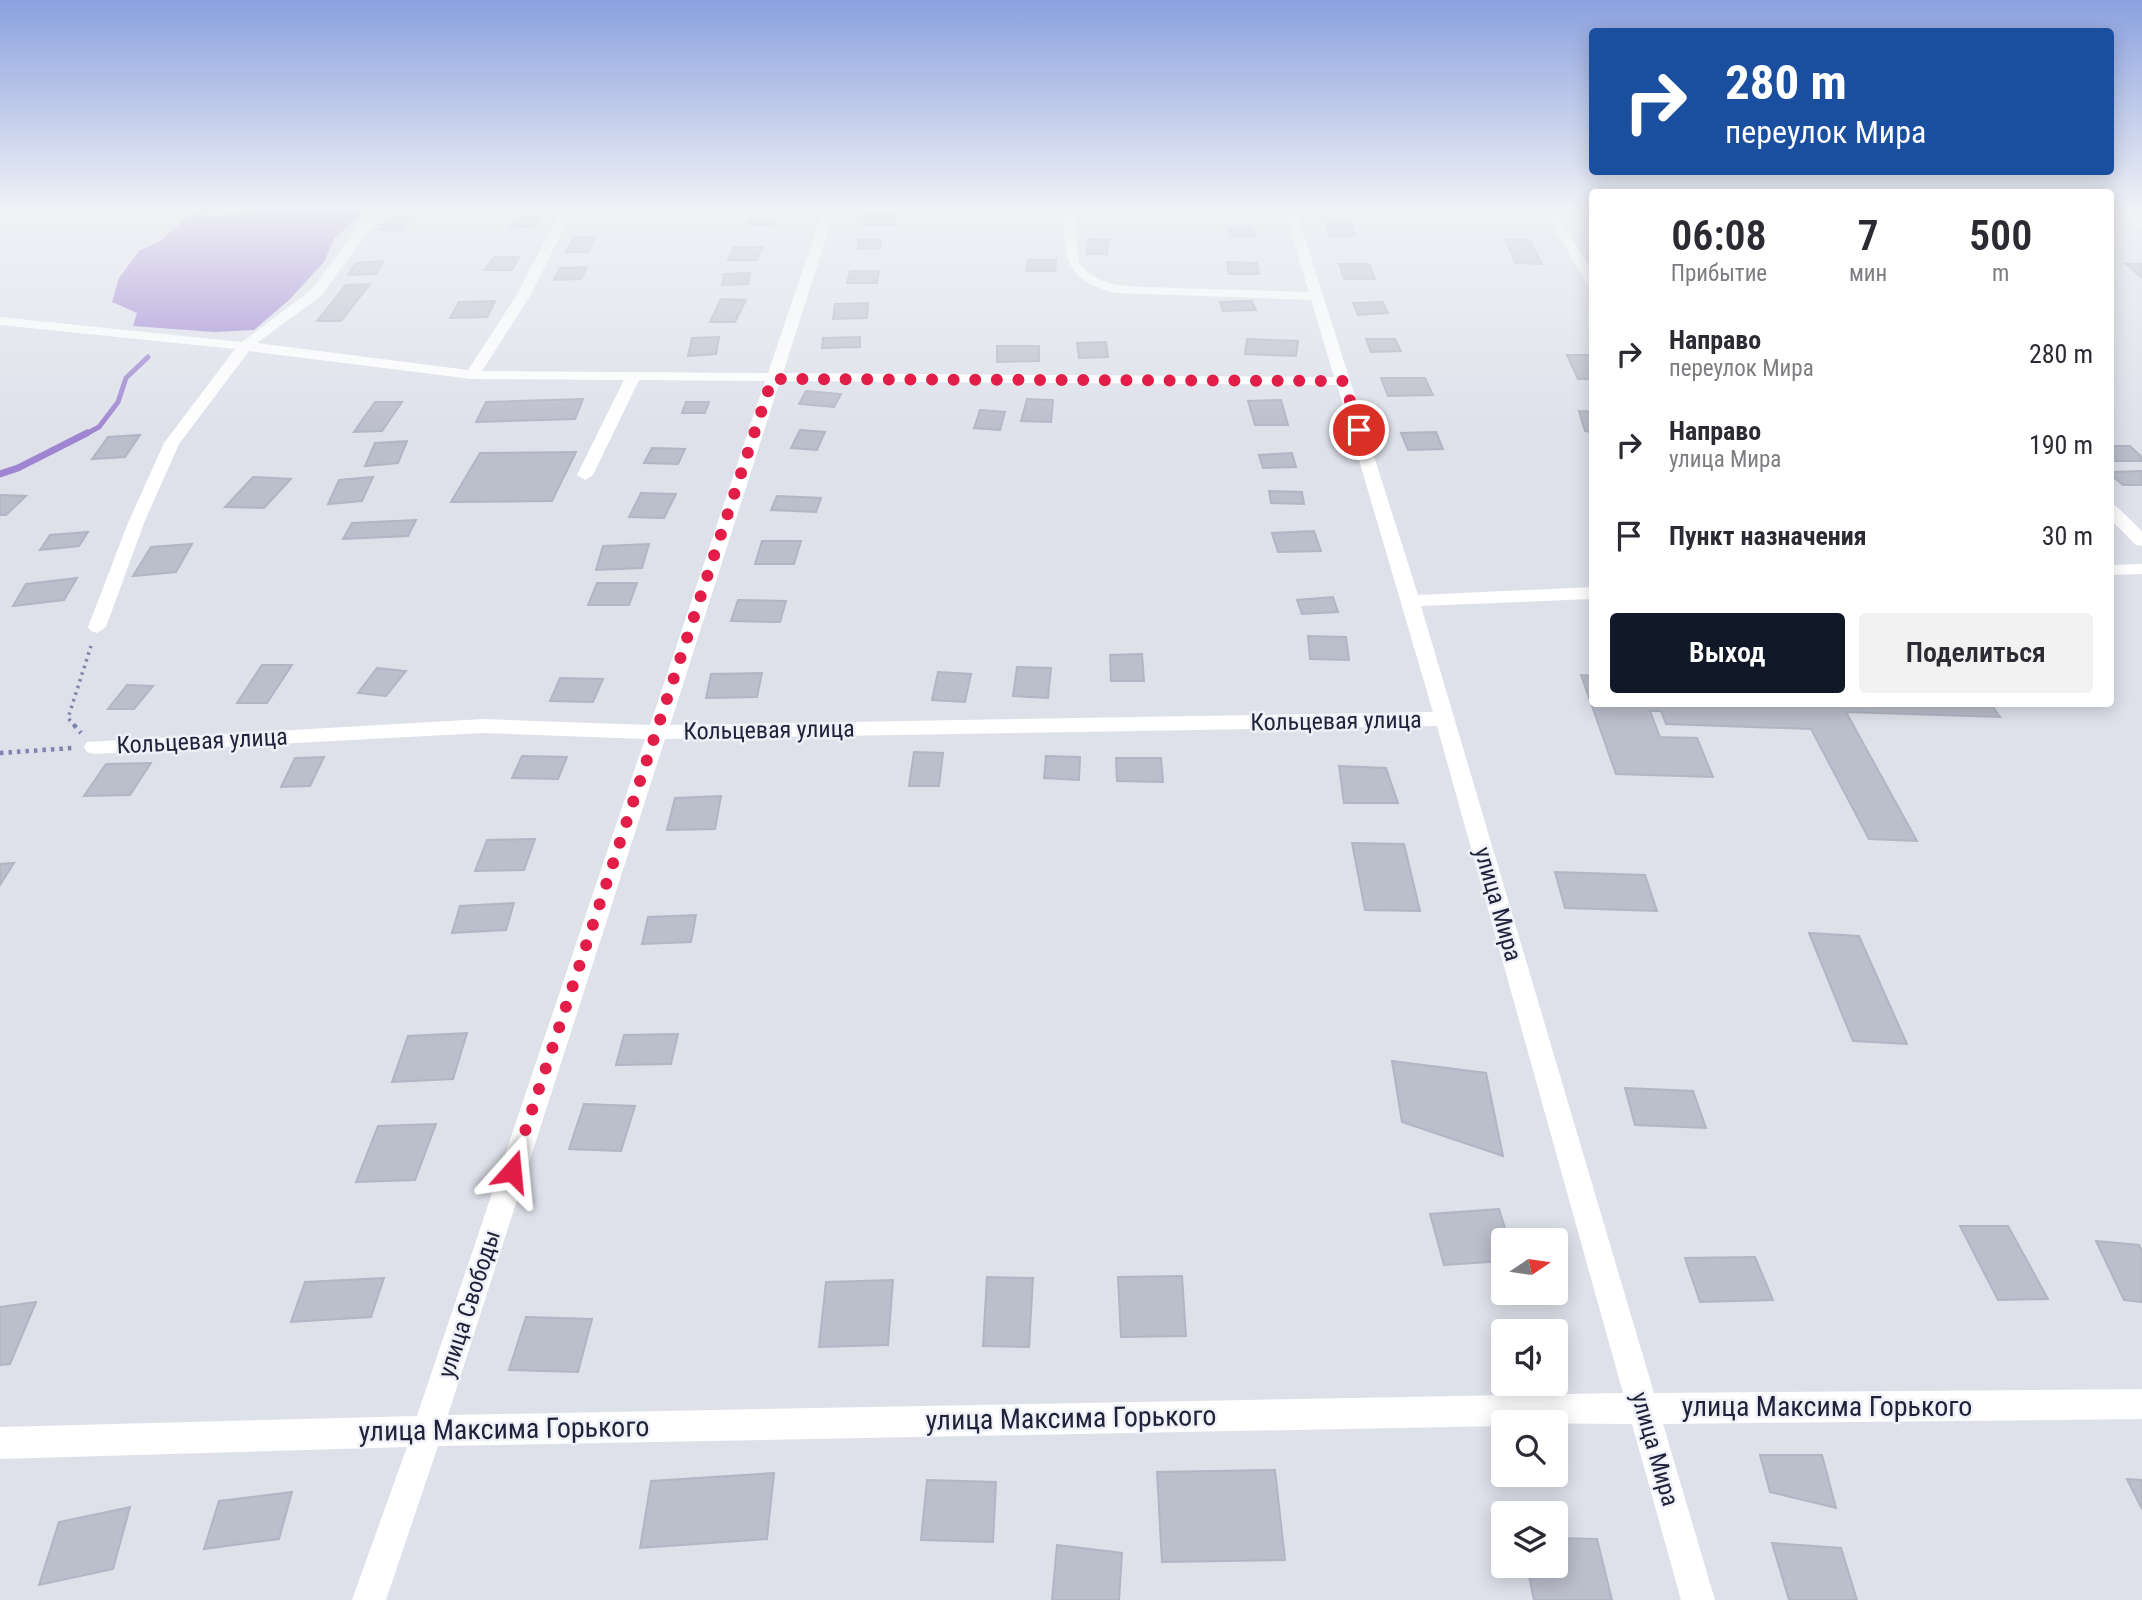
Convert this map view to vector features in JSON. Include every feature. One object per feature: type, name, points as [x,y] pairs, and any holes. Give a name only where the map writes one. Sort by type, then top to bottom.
[{"type":"street","points":[[97,627],[136,523],[172,443],[244,346],[316,293],[322,285]]},
{"type":"street","points":[[472,375],[529,285]]},
{"type":"street","name":"улица Свободы","points":[[369,1600],[428,1430],[804,285]]},
{"type":"street","points":[[1098,285],[1115,289],[1317,296]]},
{"type":"street","name":"улица Мира","points":[[1313,285],[1410,601],[1698,1600]]},
{"type":"street","points":[[0,321],[244,346],[472,375],[1344,381]]},
{"type":"street","points":[[585,475],[633,377]]},
{"type":"street","points":[[2114,513],[2142,541]]},
{"type":"street","points":[[2114,570],[2142,569]]},
{"type":"street","points":[[1410,601],[1589,593]]},
{"type":"street","name":"Кольцевая улица","points":[[94,747],[483,726],[656,732],[1444,719]]},
{"type":"street","name":"улица Максима Горького","points":[[0,1443],[428,1430],[1643,1408],[2142,1404]]},
{"type":"path","points":[[94,747],[68,718],[97,627]]},
{"type":"path","points":[[0,753],[94,747]]},
{"type":"shaded area","points":[[117,285],[303,285],[254,330],[214,332],[133,326],[137,313],[112,302]]},
{"type":"building","points":[[346,285],[369,285],[341,321],[317,321]]},
{"type":"building","points":[[721,299],[746,300],[735,322],[710,322]]},
{"type":"building","points":[[495,301],[487,317],[450,318],[459,302]]},
{"type":"building","points":[[1252,301],[1256,310],[1223,311],[1220,302]]},
{"type":"building","points":[[1383,302],[1388,313],[1358,315],[1353,303]]},
{"type":"building","points":[[868,303],[867,318],[833,319],[835,304]]},
{"type":"building","points":[[719,337],[716,354],[688,356],[692,338]]},
{"type":"building","points":[[860,337],[860,347],[822,348],[823,338]]},
{"type":"building","points":[[1247,339],[1298,341],[1296,356],[1245,354]]},
{"type":"building","points":[[1366,339],[1395,339],[1401,351],[1371,352]]},
{"type":"building","points":[[1106,342],[1108,357],[1079,358],[1077,343]]},
{"type":"building","points":[[997,346],[1039,346],[1039,361],[997,362]]},
{"type":"building","points":[[1567,355],[1589,355],[1589,379],[1578,379]]},
{"type":"building","points":[[1381,378],[1425,378],[1433,395],[1388,396]]},
{"type":"building","points":[[806,391],[841,394],[834,407],[799,404]]},
{"type":"building","points":[[583,399],[575,419],[476,422],[486,402]]},
{"type":"building","points":[[1027,399],[1053,400],[1051,422],[1021,421]]},
{"type":"building","points":[[1281,400],[1288,425],[1255,425],[1248,401]]},
{"type":"building","points":[[375,402],[402,402],[382,431],[354,432]]},
{"type":"building","points":[[686,402],[709,402],[705,413],[682,413]]},
{"type":"building","points":[[980,410],[1005,412],[1000,430],[974,428]]},
{"type":"building","points":[[1579,411],[1589,412],[1589,432],[1585,431]]},
{"type":"building","points":[[800,430],[825,432],[817,450],[791,448]]},
{"type":"building","points":[[1436,432],[1443,449],[1408,450],[1401,433]]},
{"type":"building","points":[[140,435],[125,457],[92,459],[108,437]]},
{"type":"building","points":[[407,441],[398,463],[365,466],[375,443]]},
{"type":"building","points":[[2114,446],[2130,446],[2142,457],[2142,461],[2114,461]]},
{"type":"building","points":[[652,448],[685,449],[678,464],[644,463]]},
{"type":"building","points":[[576,452],[552,501],[451,502],[480,453]]},
{"type":"building","points":[[1292,453],[1296,467],[1263,468],[1259,455]]},
{"type":"building","points":[[2142,471],[2142,485],[2123,485],[2114,477],[2114,472]]},
{"type":"building","points":[[253,477],[291,479],[264,508],[225,507]]},
{"type":"building","points":[[373,477],[362,501],[328,504],[339,480]]},
{"type":"building","points":[[1269,491],[1302,492],[1304,504],[1271,503]]},
{"type":"building","points":[[641,493],[676,494],[664,518],[629,517]]},
{"type":"building","points":[[0,495],[26,496],[6,515],[0,515]]},
{"type":"building","points":[[777,496],[821,498],[816,512],[771,510]]},
{"type":"building","points":[[416,520],[408,536],[343,539],[352,523]]},
{"type":"building","points":[[1314,531],[1321,551],[1278,552],[1272,533]]},
{"type":"building","points":[[88,532],[79,546],[40,550],[50,535]]},
{"type":"building","points":[[762,541],[801,541],[794,564],[755,564]]},
{"type":"building","points":[[192,544],[176,572],[133,576],[151,547]]},
{"type":"building","points":[[649,544],[642,568],[596,570],[603,546]]},
{"type":"building","points":[[77,578],[64,600],[13,606],[26,584]]},
{"type":"building","points":[[597,583],[637,583],[629,605],[588,605]]},
{"type":"building","points":[[1333,597],[1338,612],[1302,614],[1297,600]]},
{"type":"building","points":[[738,600],[786,601],[780,622],[731,621]]},
{"type":"building","points":[[1308,636],[1346,637],[1349,660],[1310,659]]},
{"type":"building","points":[[1142,654],[1144,681],[1111,681],[1110,655]]},
{"type":"building","points":[[262,665],[292,665],[267,703],[237,703]]},
{"type":"building","points":[[1017,667],[1051,668],[1048,698],[1013,696]]},
{"type":"building","points":[[377,668],[406,671],[386,696],[358,693]]},
{"type":"building","points":[[938,672],[971,674],[965,702],[932,700]]},
{"type":"building","points":[[762,673],[757,697],[706,698],[711,674]]},
{"type":"building","points":[[1581,675],[1589,676],[1589,698]]},
{"type":"building","points":[[560,678],[603,679],[593,702],[550,701]]},
{"type":"building","points":[[127,685],[153,686],[134,709],[108,709]]},
{"type":"building","points":[[1592,707],[1993,707],[2000,717],[1846,712],[1917,841],[1869,839],[1811,729],[1666,724],[1661,711],[1650,711],[1660,737],[1697,738],[1713,777],[1616,774]]},
{"type":"building","points":[[914,752],[943,753],[939,786],[909,786]]},
{"type":"building","points":[[522,756],[567,757],[558,779],[512,778]]},
{"type":"building","points":[[1046,756],[1080,757],[1079,780],[1044,778]]},
{"type":"building","points":[[324,757],[310,786],[281,787],[295,758]]},
{"type":"building","points":[[1116,758],[1161,758],[1163,782],[1117,781]]},
{"type":"building","points":[[151,763],[130,795],[84,796],[106,764]]},
{"type":"building","points":[[1339,766],[1386,768],[1398,803],[1344,803]]},
{"type":"building","points":[[721,796],[715,829],[667,830],[675,798]]},
{"type":"building","points":[[535,839],[524,870],[475,871],[487,840]]},
{"type":"building","points":[[1352,843],[1404,844],[1420,911],[1365,910]]},
{"type":"building","points":[[14,863],[0,885],[0,864]]},
{"type":"building","points":[[1555,872],[1645,875],[1657,911],[1565,908]]},
{"type":"building","points":[[514,903],[506,930],[452,933],[460,906]]},
{"type":"building","points":[[696,915],[691,942],[642,944],[648,917]]},
{"type":"building","points":[[1809,933],[1859,936],[1907,1044],[1853,1041]]},
{"type":"building","points":[[467,1033],[453,1079],[392,1082],[408,1036]]},
{"type":"building","points":[[678,1034],[671,1064],[616,1065],[624,1035]]},
{"type":"building","points":[[1392,1061],[1486,1073],[1503,1156],[1402,1122]]},
{"type":"building","points":[[1625,1088],[1693,1091],[1706,1128],[1635,1125]]},
{"type":"building","points":[[584,1104],[635,1106],[621,1151],[569,1149]]},
{"type":"building","points":[[436,1124],[415,1180],[356,1182],[378,1126]]},
{"type":"building","points":[[1499,1209],[1505,1228],[1491,1228],[1491,1262],[1444,1265],[1430,1214]]},
{"type":"building","points":[[1960,1226],[2008,1226],[2048,1299],[1998,1300]]},
{"type":"building","points":[[2096,1241],[2139,1245],[2142,1251],[2142,1302],[2124,1300]]},
{"type":"building","points":[[1755,1257],[1773,1300],[1700,1302],[1685,1258]]},
{"type":"building","points":[[1182,1276],[1186,1336],[1121,1337],[1118,1277]]},
{"type":"building","points":[[987,1277],[1033,1278],[1029,1347],[983,1346]]},
{"type":"building","points":[[384,1278],[371,1317],[291,1322],[305,1282]]},
{"type":"building","points":[[893,1280],[888,1345],[819,1347],[826,1282]]},
{"type":"building","points":[[36,1302],[10,1364],[0,1365],[0,1307]]},
{"type":"building","points":[[526,1317],[592,1319],[578,1372],[509,1370]]},
{"type":"building","points":[[1760,1455],[1822,1455],[1836,1508],[1770,1492]]},
{"type":"building","points":[[1275,1470],[1285,1560],[1162,1562],[1157,1472]]},
{"type":"building","points":[[774,1473],[767,1539],[640,1548],[651,1481]]},
{"type":"building","points":[[2127,1479],[2142,1480],[2142,1509]]},
{"type":"building","points":[[927,1480],[996,1482],[993,1542],[921,1540]]},
{"type":"building","points":[[292,1492],[279,1539],[204,1549],[219,1501]]},
{"type":"building","points":[[130,1507],[113,1569],[39,1585],[59,1522]]},
{"type":"building","points":[[1568,1538],[1597,1539],[1612,1600],[1534,1600],[1529,1578],[1568,1578]]},
{"type":"building","points":[[1772,1543],[1841,1548],[1857,1600],[1789,1600]]},
{"type":"building","points":[[1057,1545],[1122,1553],[1119,1600],[1052,1600]]},
{"type":"waterway","points":[[84,435],[99,427],[118,402],[126,378],[148,357]]},
{"type":"waterway","points":[[0,474],[18,468],[87,433]]},
{"type":"route","points":[[512,1171],[772,379],[1344,381],[1359,430]]}]
